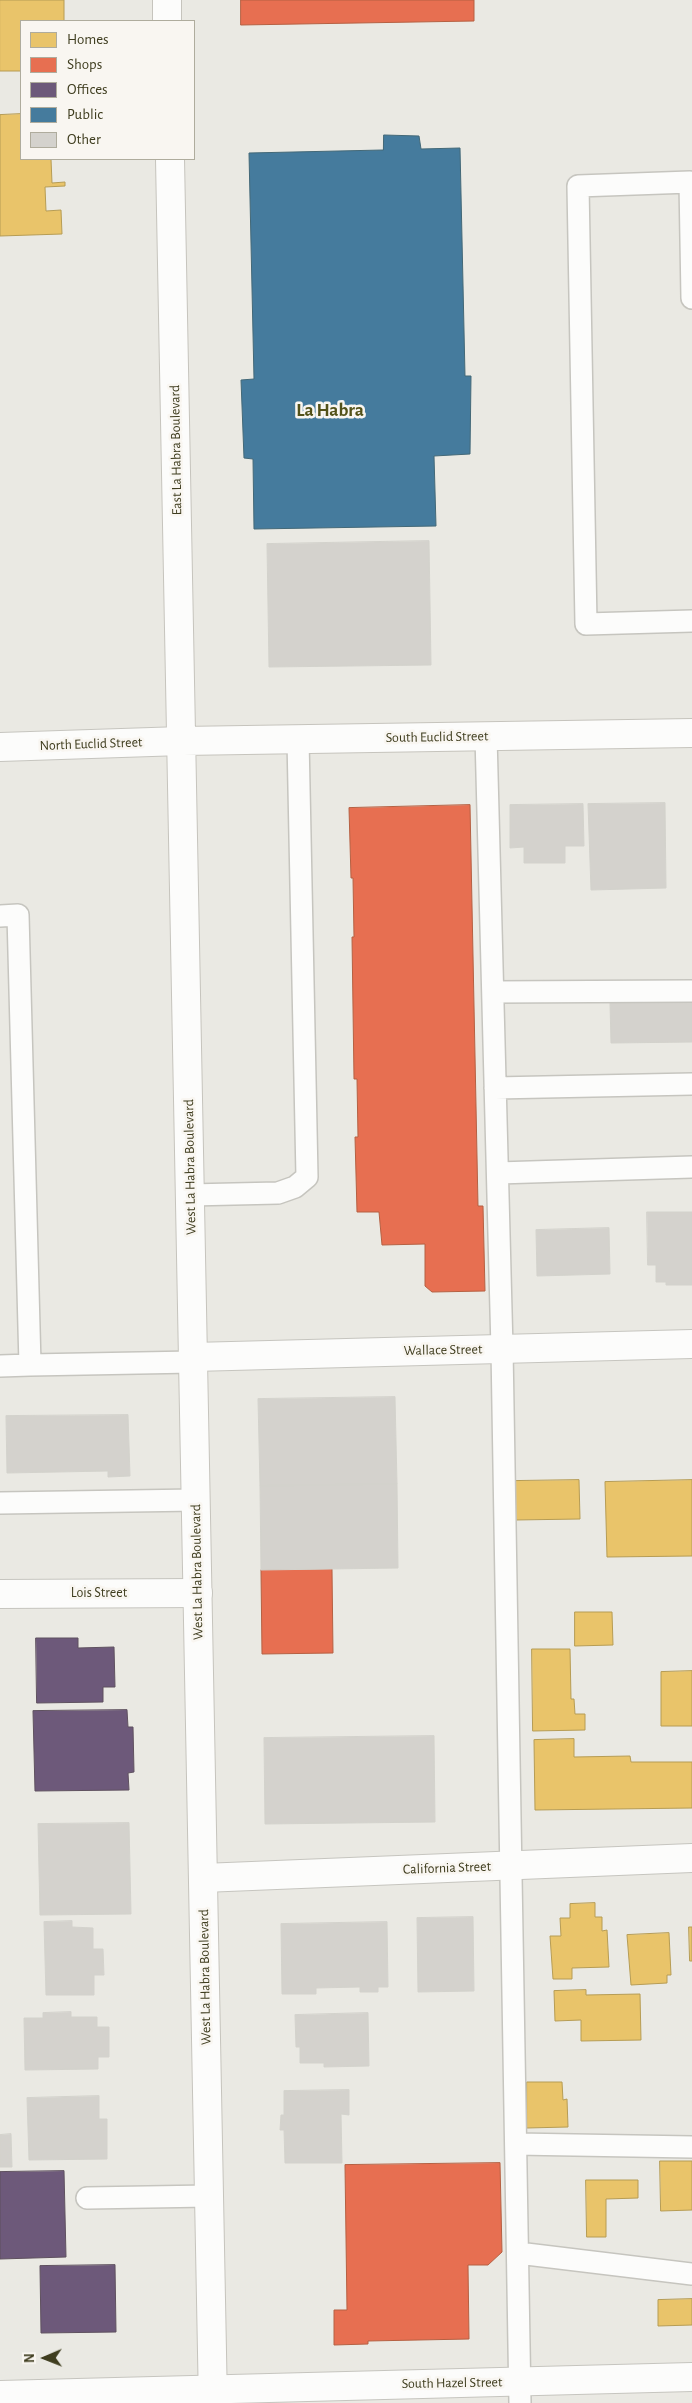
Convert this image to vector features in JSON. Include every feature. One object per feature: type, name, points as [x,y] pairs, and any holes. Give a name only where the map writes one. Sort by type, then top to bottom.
[{"type":"main road","points":[[167,0],[168,20]]},
{"type":"main road","name":"East La Habra Boulevard","points":[[170,160],[182,741]]},
{"type":"main road","name":"South Euclid Street","points":[[182,741],[692,733]]},
{"type":"main road","name":"North Euclid Street","points":[[0,747],[182,741]]},
{"type":"main road","name":"West La Habra Boulevard","points":[[182,741],[212,2396]]},
{"type":"main road","name":"Wallace Street","points":[[193,1360],[692,1344]]},
{"type":"main road","name":"Lois Street","points":[[0,1594],[198,1593]]},
{"type":"main road","name":"California Street","points":[[203,1878],[692,1858]]},
{"type":"main road","name":"South Hazel Street","points":[[0,2394],[212,2396],[520,2392],[692,2377]]},
{"type":"lane","points":[[692,298],[690,182],[578,186],[586,624],[692,621]]},
{"type":"lane","points":[[486,736],[502,1349],[520,2392]]},
{"type":"lane","points":[[190,1195],[278,1193],[295,1187],[307,1177],[298,739]]},
{"type":"lane","points":[[0,916],[18,915],[30,1365]]},
{"type":"lane","points":[[493,992],[692,991]]},
{"type":"lane","points":[[495,1088],[692,1084]]},
{"type":"lane","points":[[498,1173],[692,1167]]},
{"type":"lane","points":[[0,1366],[193,1360]]},
{"type":"lane","points":[[0,1502],[196,1500]]},
{"type":"lane","points":[[516,2144],[692,2147]]},
{"type":"lane","points":[[87,2198],[209,2196]]},
{"type":"lane","points":[[518,2253],[692,2274]]},
{"type":"building: Homes","points":[[0,0],[64,0],[64,20],[20,20],[20,71],[0,71]]},
{"type":"building: Homes","points":[[20,114],[20,160],[51,160],[52,183],[65,182],[65,186],[45,187],[46,211],[61,210],[62,234],[0,236],[0,115]]},
{"type":"building: Homes","points":[[579,1480],[580,1519],[515,1520],[514,1481]]},
{"type":"building: Homes","points":[[692,1480],[692,1556],[607,1557],[605,1482]]},
{"type":"building: Homes","points":[[575,1612],[612,1612],[613,1645],[575,1646]]},
{"type":"building: Homes","points":[[532,1649],[570,1649],[571,1699],[574,1699],[575,1714],[585,1714],[585,1730],[533,1731]]},
{"type":"building: Homes","points":[[692,1671],[692,1726],[661,1726],[661,1672]]},
{"type":"building: Homes","points":[[574,1739],[574,1757],[630,1756],[631,1762],[692,1762],[692,1808],[535,1810],[534,1740]]},
{"type":"building: Homes","points":[[595,1903],[595,1917],[602,1917],[602,1931],[607,1930],[609,1967],[572,1968],[572,1979],[553,1979],[550,1936],[561,1936],[560,1918],[570,1918],[570,1904]]},
{"type":"building: Homes","points":[[689,1927],[692,1927],[692,1961],[690,1961]]},
{"type":"building: Homes","points":[[669,1933],[671,1975],[667,1975],[667,1983],[631,1985],[627,1935]]},
{"type":"building: Homes","points":[[586,1990],[586,1995],[640,1994],[641,2040],[581,2041],[581,2020],[555,2021],[554,1991]]},
{"type":"building: Homes","points":[[527,2082],[562,2082],[563,2100],[567,2099],[568,2127],[527,2128]]},
{"type":"building: Homes","points":[[660,2161],[692,2161],[692,2210],[661,2211]]},
{"type":"building: Homes","points":[[586,2180],[638,2180],[638,2198],[606,2199],[606,2237],[587,2237]]},
{"type":"building: Homes","points":[[692,2299],[692,2325],[658,2326],[658,2300]]},
{"type":"building: Shops","points":[[241,0],[474,0],[474,21],[241,25]]},
{"type":"building: Shops","points":[[470,805],[478,1206],[483,1206],[485,1291],[432,1292],[425,1286],[425,1244],[382,1245],[379,1212],[357,1212],[355,1137],[358,1137],[357,1079],[354,1079],[353,878],[351,878],[349,808]]},
{"type":"building: Shops","points":[[332,1569],[333,1653],[262,1654],[261,1570]]},
{"type":"building: Shops","points":[[500,2163],[502,2252],[488,2265],[468,2265],[469,2339],[368,2341],[368,2344],[334,2345],[334,2310],[347,2310],[345,2165]]},
{"type":"building: Offices","points":[[36,1638],[78,1638],[78,1648],[114,1647],[115,1687],[103,1687],[103,1702],[37,1703]]},
{"type":"building: Offices","points":[[127,1710],[128,1727],[133,1727],[134,1772],[128,1773],[129,1790],[35,1791],[33,1711]]},
{"type":"building: Offices","points":[[64,2171],[66,2257],[0,2259],[0,2172]]},
{"type":"building: Offices","points":[[115,2265],[116,2332],[41,2333],[40,2266]]},
{"type":"building: Public","points":[[384,135],[419,136],[421,149],[460,148],[465,376],[471,376],[470,454],[434,456],[436,526],[254,529],[253,459],[244,458],[241,380],[254,379],[249,153],[383,150]]},
{"type":"building: Other","points":[[429,541],[431,665],[269,667],[267,544]]},
{"type":"building: Other","points":[[665,803],[666,888],[591,890],[588,804]]},
{"type":"building: Other","points":[[583,804],[584,846],[565,846],[565,863],[524,863],[524,847],[510,848],[510,805]]},
{"type":"building: Other","points":[[692,999],[692,1042],[611,1043],[610,1003],[620,1003],[620,1000]]},
{"type":"building: Other","points":[[647,1212],[692,1212],[692,1285],[666,1285],[666,1282],[656,1282],[656,1265],[648,1265]]},
{"type":"building: Other","points":[[609,1228],[610,1274],[537,1276],[536,1230]]},
{"type":"building: Other","points":[[395,1397],[397,1484],[260,1486],[258,1399]]},
{"type":"building: Other","points":[[128,1415],[130,1476],[108,1477],[108,1471],[7,1473],[6,1416]]},
{"type":"building: Other","points":[[397,1484],[398,1568],[261,1570],[260,1486]]},
{"type":"building: Other","points":[[434,1736],[435,1822],[265,1824],[264,1738]]},
{"type":"building: Other","points":[[129,1823],[131,1914],[40,1915],[38,1824]]},
{"type":"building: Other","points":[[473,1917],[474,1991],[418,1992],[417,1918]]},
{"type":"building: Other","points":[[72,1921],[72,1927],[93,1928],[93,1949],[103,1949],[104,1975],[94,1975],[94,1995],[46,1995],[44,1922]]},
{"type":"building: Other","points":[[387,1922],[388,1987],[378,1987],[378,1992],[360,1992],[360,1987],[316,1988],[316,1994],[282,1994],[281,1924]]},
{"type":"building: Other","points":[[71,2012],[71,2017],[97,2017],[97,2027],[109,2027],[109,2057],[98,2057],[98,2069],[25,2070],[24,2018],[43,2018],[43,2013]]},
{"type":"building: Other","points":[[368,2013],[369,2066],[324,2067],[324,2063],[300,2063],[300,2047],[296,2047],[295,2015]]},
{"type":"building: Other","points":[[349,2090],[349,2115],[341,2114],[342,2163],[285,2163],[284,2130],[280,2130],[281,2115],[284,2115],[284,2091]]},
{"type":"building: Other","points":[[99,2096],[99,2119],[107,2119],[107,2159],[29,2160],[27,2098]]},
{"type":"building: Other","points":[[11,2134],[12,2167],[0,2167],[0,2135]]},
{"type":"district","name":"La Habra","points":[[330,410]]}]
